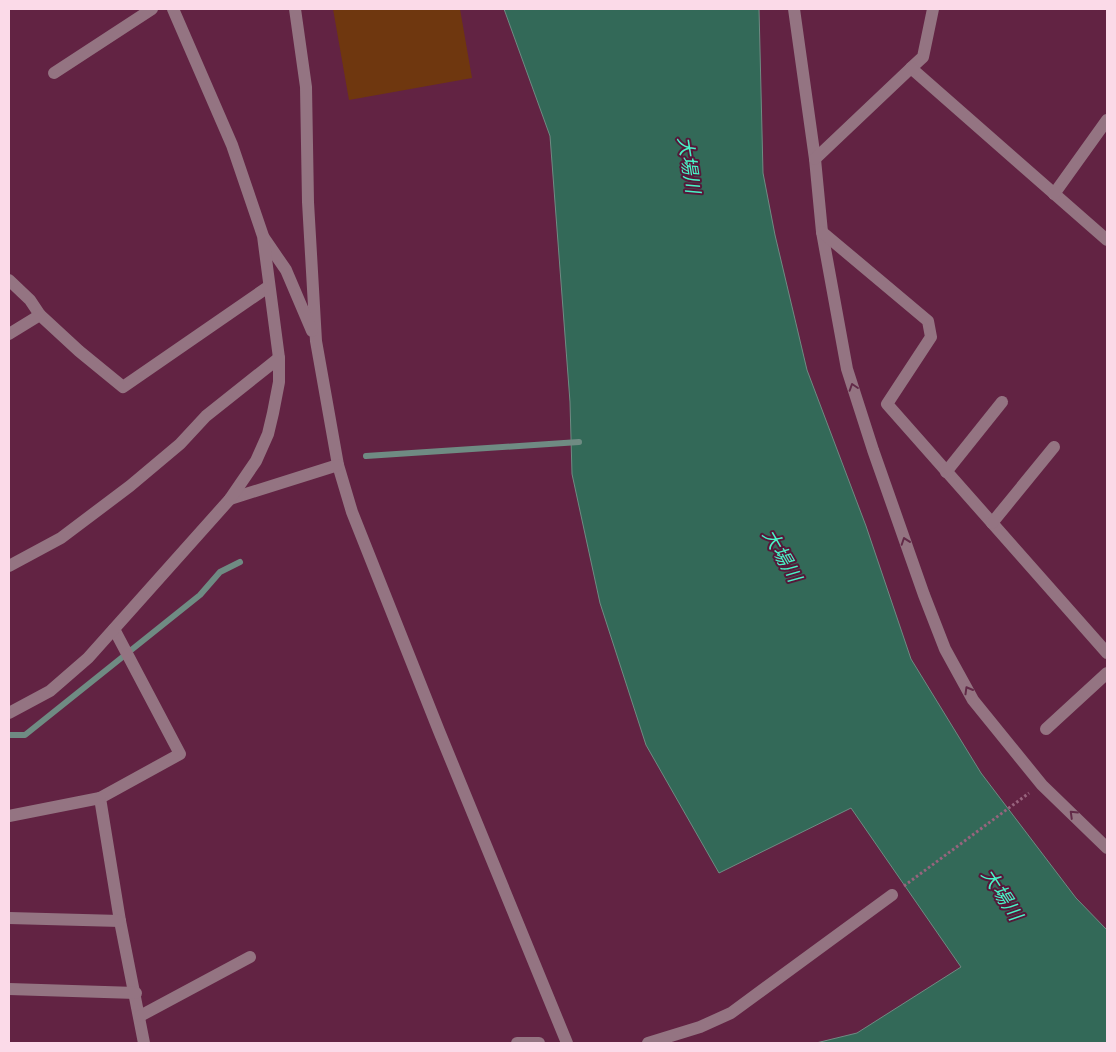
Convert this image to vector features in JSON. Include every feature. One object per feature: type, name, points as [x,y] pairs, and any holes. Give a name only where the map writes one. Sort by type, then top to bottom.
[{"type":"street","points":[[54,72],[152,9]]},
{"type":"street","points":[[9,713],[50,691],[88,658],[230,499],[256,462],[268,434],[279,382],[279,358],[268,287],[263,236],[232,145],[173,9]]},
{"type":"street","points":[[295,9],[306,87],[308,202],[316,341],[338,465],[352,512],[435,722],[567,1043]]},
{"type":"street","points":[[794,9],[815,159],[822,232],[847,369],[873,450],[945,648],[973,700],[1042,784],[1107,848]]},
{"type":"street","points":[[815,159],[922,57],[933,9]]},
{"type":"street","points":[[911,68],[1107,240]]},
{"type":"street","points":[[1054,194],[1106,126]]},
{"type":"street","points":[[822,232],[928,321],[931,337],[887,404],[1107,653]]},
{"type":"street","points":[[263,236],[286,270],[316,341]]},
{"type":"street","points":[[9,280],[30,300],[40,314],[79,351],[123,387],[268,287]]},
{"type":"street","points":[[9,334],[40,314]]},
{"type":"street","points":[[9,566],[61,538],[130,486],[180,444],[206,416],[279,358]]},
{"type":"street","points":[[946,472],[1002,402]]},
{"type":"street","points":[[992,523],[1054,447]]},
{"type":"street","points":[[230,499],[338,465]]},
{"type":"street","points":[[9,816],[100,798],[180,754],[114,629]]},
{"type":"street","points":[[1046,729],[1107,673]]},
{"type":"street","points":[[100,798],[120,921],[136,993],[144,1043]]},
{"type":"street","points":[[648,1043],[700,1027],[731,1013],[892,894]]},
{"type":"street","points":[[9,918],[120,921]]},
{"type":"street","points":[[140,1016],[250,957]]},
{"type":"street","points":[[9,989],[136,993]]},
{"type":"street","points":[[517,1043],[539,1043]]},
{"type":"path","points":[[892,894],[1015,802]]},
{"type":"shaded area","points":[[333,9],[460,9],[472,78],[349,100]]},
{"type":"water","name":"大場川","points":[[504,9],[759,9],[763,173],[775,235],[807,370],[866,526],[911,659],[981,773],[1076,898],[1107,930],[1107,1043],[816,1043],[857,1033],[961,967],[851,808],[719,873],[646,745],[600,603],[572,474],[570,402],[550,136]]},
{"type":"waterway","points":[[366,456],[579,442]]},
{"type":"waterway","points":[[9,735],[25,735],[200,595],[220,572],[240,562]]}]
